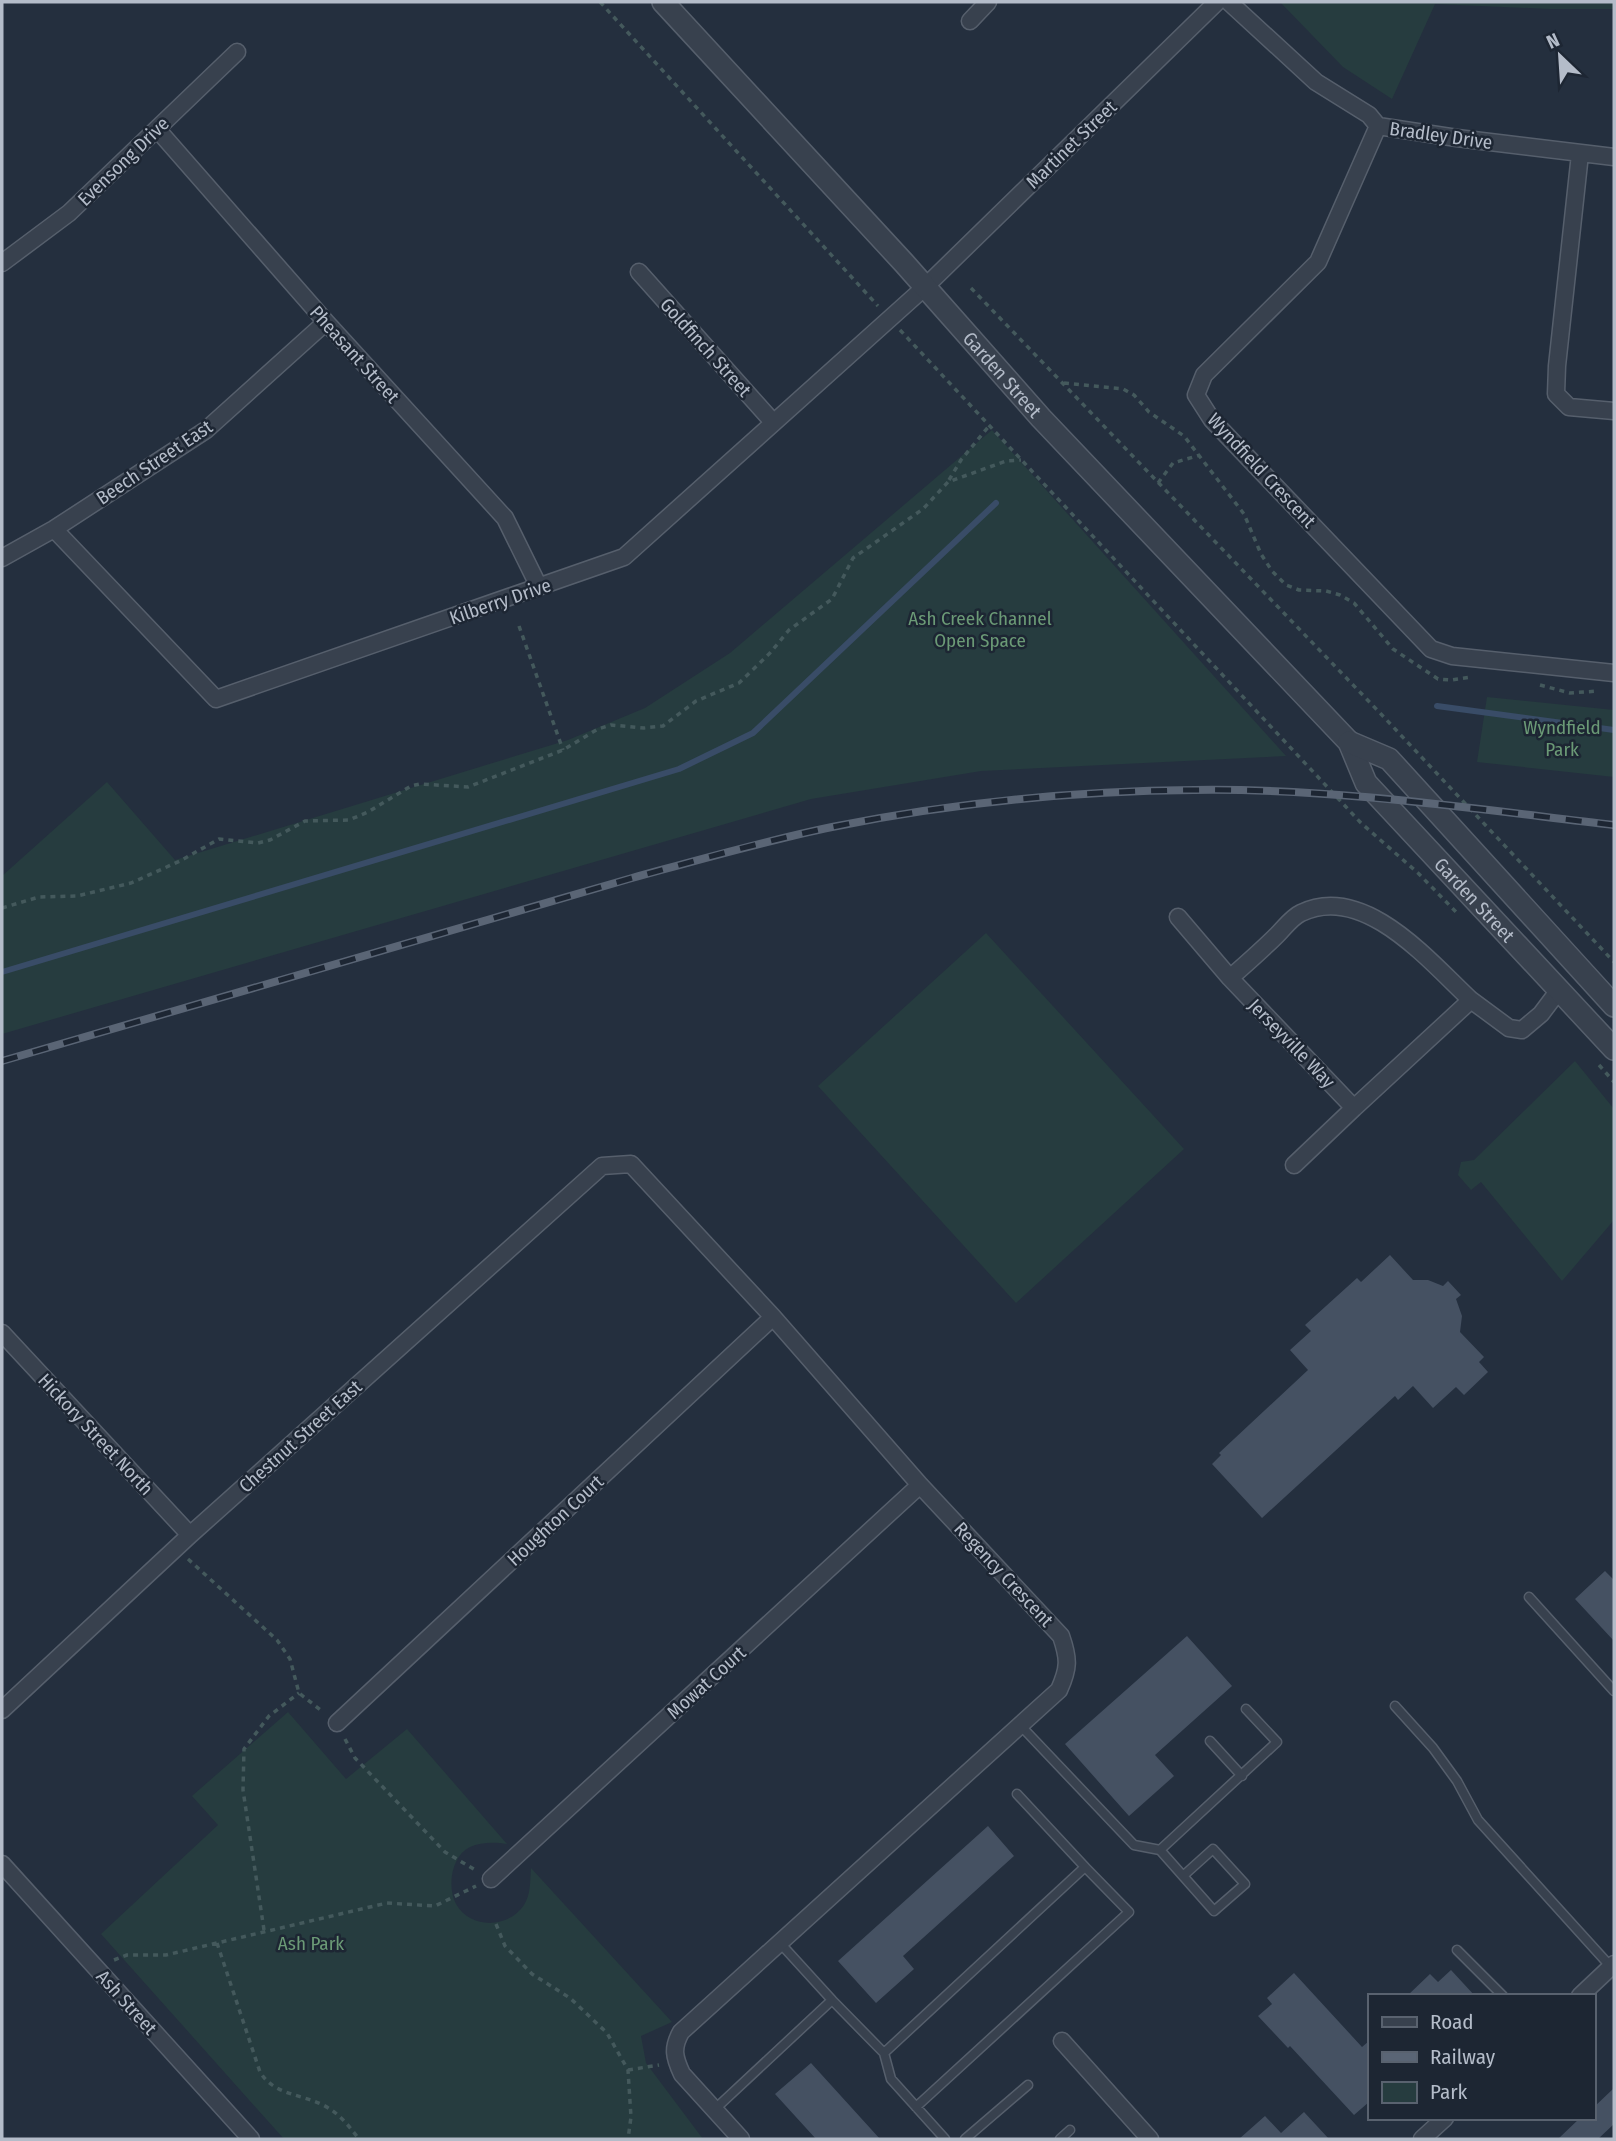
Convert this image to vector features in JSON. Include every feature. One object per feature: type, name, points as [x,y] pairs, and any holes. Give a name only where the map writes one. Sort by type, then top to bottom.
[{"type":"street","name":"Garden Street","points":[[663,2],[925,287],[1041,418],[1349,741],[1366,783],[1614,1049]]},
{"type":"street","points":[[970,21],[988,2]]},
{"type":"street","name":"Martinet Street","points":[[925,287],[1217,2]]},
{"type":"street","name":"Bradley Drive","points":[[1229,2],[1316,82],[1369,115],[1378,126],[1614,157]]},
{"type":"street","name":"Evensong Drive","points":[[2,263],[69,213],[237,51]]},
{"type":"street","name":"Wyndfield Crescent","points":[[1378,126],[1318,262],[1204,375],[1196,395],[1212,420],[1431,649],[1452,656],[1614,673]]},
{"type":"street","name":"Pheasant Street","points":[[157,129],[326,322],[505,518],[539,587]]},
{"type":"street","points":[[1580,154],[1556,394],[1569,407],[1614,411]]},
{"type":"street","name":"Goldfinch Street","points":[[639,272],[773,422]]},
{"type":"street","name":"Kilberry Drive","points":[[54,529],[216,699],[624,557],[925,287]]},
{"type":"street","name":"Beech Street East","points":[[2,558],[54,529],[206,430],[326,322]]},
{"type":"street","name":"Garden Street","points":[[1349,741],[1389,759],[1611,1003]]},
{"type":"street","points":[[1230,978],[1298,914],[1323,905],[1380,920],[1397,931],[1471,1000],[1508,1028],[1522,1030],[1541,1014],[1559,990],[1578,986],[1611,1003]]},
{"type":"street","name":"Jerseyville Way","points":[[1178,917],[1230,978],[1354,1108]]},
{"type":"street","points":[[1294,1165],[1471,1000]]},
{"type":"street","name":"Regency Crescent","points":[[602,1166],[631,1164],[773,1317],[920,1485],[1061,1636],[1067,1654],[1067,1673],[1059,1690],[681,2032],[673,2046],[676,2061],[682,2074],[713,2110]]},
{"type":"street","name":"Chestnut Street East","points":[[2,1710],[190,1535],[602,1166]]},
{"type":"street","name":"Houghton Court","points":[[337,1723],[773,1317]]},
{"type":"street","name":"Hickory Street North","points":[[2,1333],[190,1535]]},
{"type":"street","name":"Mowat Court","points":[[491,1879],[920,1485]]},
{"type":"street","name":"Ash Street","points":[[2,1864],[251,2139]]},
{"type":"street","points":[[1583,1994],[1611,1972]]},
{"type":"street","points":[[1062,2040],[1150,2139]]},
{"type":"street","points":[[713,2110],[741,2139]]},
{"type":"street","points":[[1423,2139],[1443,2120]]},
{"type":"lane","points":[[1529,1597],[1614,1691]]},
{"type":"lane","points":[[1395,1706],[1433,1748],[1457,1781],[1478,1820],[1611,1972]]},
{"type":"lane","points":[[1160,1850],[1278,1742],[1246,1709]]},
{"type":"lane","points":[[1020,1724],[1134,1845],[1160,1850],[1183,1876],[1214,1911],[1245,1884],[1213,1849],[1183,1876]]},
{"type":"lane","points":[[1210,1741],[1242,1776]]},
{"type":"lane","points":[[916,2107],[1129,1912],[1017,1794]]},
{"type":"lane","points":[[884,2053],[1085,1867]]},
{"type":"lane","points":[[779,1942],[884,2053],[891,2079],[945,2139]]},
{"type":"lane","points":[[1457,1950],[1501,1994]]},
{"type":"lane","points":[[713,2110],[832,2000]]},
{"type":"lane","points":[[965,2139],[1028,2085]]},
{"type":"lane","points":[[1060,2139],[1070,2130]]},
{"type":"path","points":[[600,2],[989,426],[1361,823],[1418,873],[1464,920]]},
{"type":"path","points":[[971,288],[1614,962]]},
{"type":"path","points":[[2,908],[39,897],[77,896],[131,883],[219,839],[258,843],[270,841],[305,821],[349,820],[359,817],[411,786],[420,784],[468,787],[563,750],[598,729],[611,725],[644,728],[663,726],[696,701],[740,683],[789,630],[832,599],[853,558],[923,509],[948,482],[961,460],[989,426]]},
{"type":"path","points":[[1158,483],[1174,463],[1200,455]]},
{"type":"path","points":[[948,482],[1006,461],[1021,460]]},
{"type":"path","points":[[519,626],[563,750]]},
{"type":"path","points":[[1597,1063],[1614,1082]]},
{"type":"path","points":[[264,1930],[243,1790],[244,1749],[269,1716],[299,1693]]},
{"type":"path","points":[[96,1968],[127,1955],[166,1955],[387,1903],[435,1906],[491,1879]]},
{"type":"path","points":[[496,1924],[505,1947],[532,1974],[570,1998],[607,2033],[628,2070],[631,2117],[628,2139]]},
{"type":"path","points":[[216,1943],[265,2081],[296,2097],[321,2104],[343,2117],[359,2139]]},
{"type":"path","points":[[628,2070],[659,2065]]},
{"type":"green space","points":[[1280,2],[1614,2],[1614,9],[1435,4],[1392,99],[1343,67]]},
{"type":"green space","name":"Ash Creek Channel Open Space","points":[[992,430],[1286,756],[981,771],[811,799],[2,1034],[2,876],[107,782],[175,860],[568,740],[645,708],[730,653]]},
{"type":"green space","name":"Wyndfield Park","points":[[1487,697],[1614,710],[1614,777],[1477,762]]},
{"type":"green space","points":[[986,933],[1184,1149],[1016,1303],[818,1086]]},
{"type":"green space","points":[[1575,1061],[1614,1109],[1614,1220],[1562,1281],[1481,1182],[1471,1190],[1458,1175],[1461,1162],[1474,1160]]},
{"type":"green space","name":"Ash Park","points":[[288,1712],[346,1779],[407,1729],[507,1844],[483,1843],[464,1851],[452,1872],[453,1897],[456,1904],[471,1918],[480,1922],[500,1922],[509,1918],[517,1913],[526,1901],[531,1868],[672,2022],[641,2036],[646,2063],[703,2139],[284,2139],[101,1934],[218,1825],[192,1796]]},
{"type":"building","points":[[1390,1255],[1413,1280],[1428,1280],[1443,1286],[1448,1281],[1461,1295],[1456,1299],[1462,1316],[1460,1332],[1484,1357],[1479,1362],[1488,1372],[1464,1395],[1456,1387],[1433,1408],[1413,1386],[1398,1400],[1395,1396],[1262,1518],[1212,1464],[1221,1455],[1219,1453],[1308,1370],[1290,1350],[1311,1331],[1305,1325],[1357,1278],[1361,1282]]},
{"type":"building","points":[[1605,1571],[1614,1580],[1614,1641],[1575,1599]]},
{"type":"building","points":[[1187,1636],[1232,1686],[1155,1755],[1174,1776],[1129,1816],[1065,1744]]},
{"type":"building","points":[[988,1826],[1014,1856],[903,1956],[914,1969],[876,2003],[838,1961]]},
{"type":"building","points":[[1451,1970],[1473,1994],[1409,1994],[1430,1974],[1438,1982]]},
{"type":"building","points":[[1294,1973],[1362,2047],[1368,2042],[1368,2103],[1354,2115],[1258,2016],[1272,2004],[1267,1998]]},
{"type":"building","points":[[811,2063],[880,2139],[816,2139],[775,2094]]},
{"type":"building","points":[[1614,2088],[1614,2124],[1598,2139],[1558,2139],[1578,2120],[1595,2120],[1595,2106]]},
{"type":"building","points":[[1304,2112],[1329,2139],[1239,2139],[1265,2116],[1281,2133]]},
{"type":"waterway","points":[[2,972],[679,769],[753,733],[996,503]]},
{"type":"waterway","points":[[1437,706],[1614,730]]},
{"type":"railway","points":[[2,1061],[632,878],[807,832],[922,811],[1103,793],[1247,790],[1352,796],[1614,825]]}]
